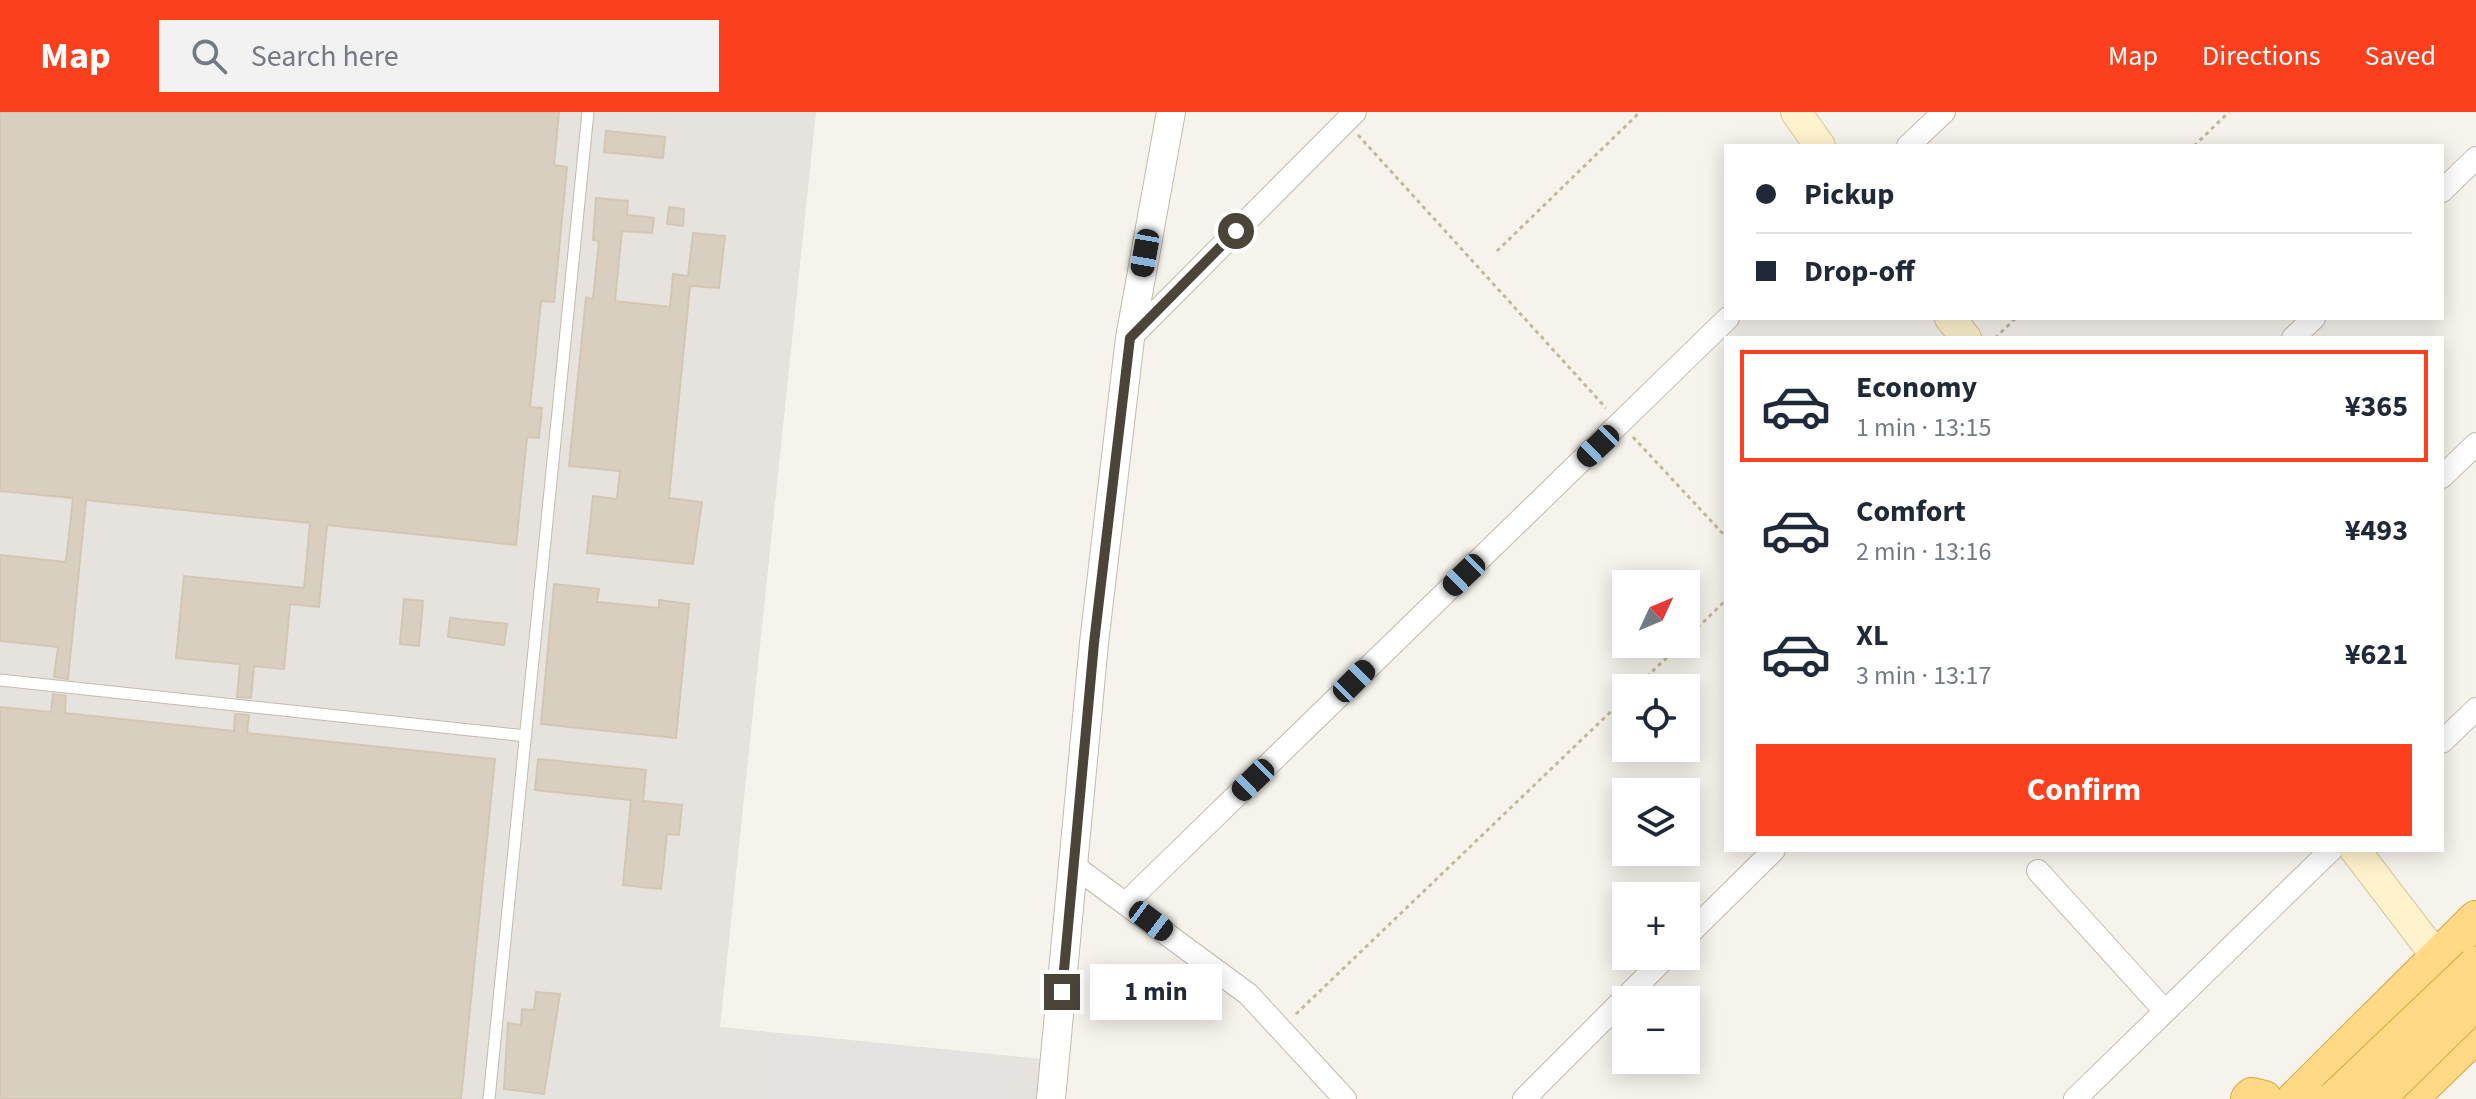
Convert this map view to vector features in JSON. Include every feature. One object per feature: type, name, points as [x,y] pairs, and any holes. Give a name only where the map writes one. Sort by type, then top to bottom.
[{"type":"highway","points":[[2295,1099],[2476,919]]},
{"type":"highway","points":[[2335,1099],[2476,965]]},
{"type":"highway","points":[[2376,1099],[2476,1001]]},
{"type":"highway","points":[[2409,1099],[2476,1034]]},
{"type":"highway","points":[[2249,1099],[2252,1096],[2264,1099]]},
{"type":"main road","points":[[1796,112],[1819,144]]},
{"type":"main road","points":[[1952,320],[1964,336]]},
{"type":"main road","points":[[2357,852],[2438,957],[2476,1012]]},
{"type":"street","points":[[1051,1099],[1094,643],[1130,338],[1171,112]]},
{"type":"street","points":[[1910,144],[1944,112]]},
{"type":"street","points":[[1130,338],[1350,117]]},
{"type":"street","points":[[2444,189],[2476,158]]},
{"type":"street","points":[[1127,902],[1726,320]]},
{"type":"street","points":[[2295,336],[2312,320]]},
{"type":"street","points":[[2444,475],[2476,444]]},
{"type":"street","points":[[2444,740],[2476,709]]},
{"type":"street","points":[[1700,923],[1772,852]]},
{"type":"street","points":[[2075,1099],[2329,852]]},
{"type":"street","points":[[1074,866],[1127,902],[1248,994],[1345,1099]]},
{"type":"street","points":[[2038,871],[2165,1011]]},
{"type":"street","points":[[1524,1099],[1653,970]]},
{"type":"lane","points":[[489,1099],[588,112]]},
{"type":"lane","points":[[0,680],[526,736]]},
{"type":"path","points":[[1497,251],[1640,112]]},
{"type":"path","points":[[2196,144],[2229,112]]},
{"type":"path","points":[[1350,117],[1621,424],[1724,535]]},
{"type":"path","points":[[1997,336],[2014,320]]},
{"type":"path","points":[[1700,625],[1724,602]]},
{"type":"path","points":[[1650,674],[1666,658]]},
{"type":"path","points":[[1281,1028],[1612,710]]},
{"type":"shaded area","points":[[0,112],[816,112],[720,1027],[1042,1059],[1038,1099],[0,1099]]},
{"type":"shaded area","points":[[758,1033],[1025,1059],[1021,1099],[753,1099]]},
{"type":"building","points":[[0,112],[559,112],[554,165],[567,167],[554,302],[541,301],[530,407],[542,408],[539,438],[527,437],[516,545],[327,525],[319,607],[290,604],[284,669],[254,666],[251,698],[237,697],[240,664],[176,658],[184,576],[304,588],[310,523],[86,500],[68,679],[54,677],[58,647],[0,641],[0,555],[66,562],[73,498],[0,491]]},
{"type":"building","points":[[606,131],[665,137],[663,158],[604,152]]},
{"type":"building","points":[[596,198],[628,201],[627,215],[654,218],[652,233],[622,231],[615,301],[670,307],[673,274],[688,276],[693,233],[725,236],[719,288],[690,286],[669,498],[702,502],[693,564],[587,553],[593,496],[617,499],[620,471],[569,466],[586,298],[593,299],[599,241],[593,240]]},
{"type":"building","points":[[669,207],[684,209],[683,226],[667,224]]},
{"type":"building","points":[[554,584],[599,589],[597,602],[659,608],[659,600],[689,604],[676,738],[541,724]]},
{"type":"building","points":[[404,599],[423,601],[419,646],[400,644]]},
{"type":"building","points":[[450,618],[507,624],[504,645],[448,637]]},
{"type":"building","points":[[53,694],[66,696],[65,713],[234,731],[235,714],[249,715],[247,733],[495,759],[461,1099],[0,1099],[0,707],[51,712]]},
{"type":"building","points":[[538,759],[646,770],[643,801],[682,805],[679,835],[667,834],[661,889],[623,885],[631,800],[535,790]]},
{"type":"building","points":[[536,992],[560,994],[544,1094],[504,1089],[508,1023],[521,1025],[522,1009],[534,1010]]},
{"type":"route","points":[[1062,992],[1094,643],[1130,338],[1236,231]]}]
